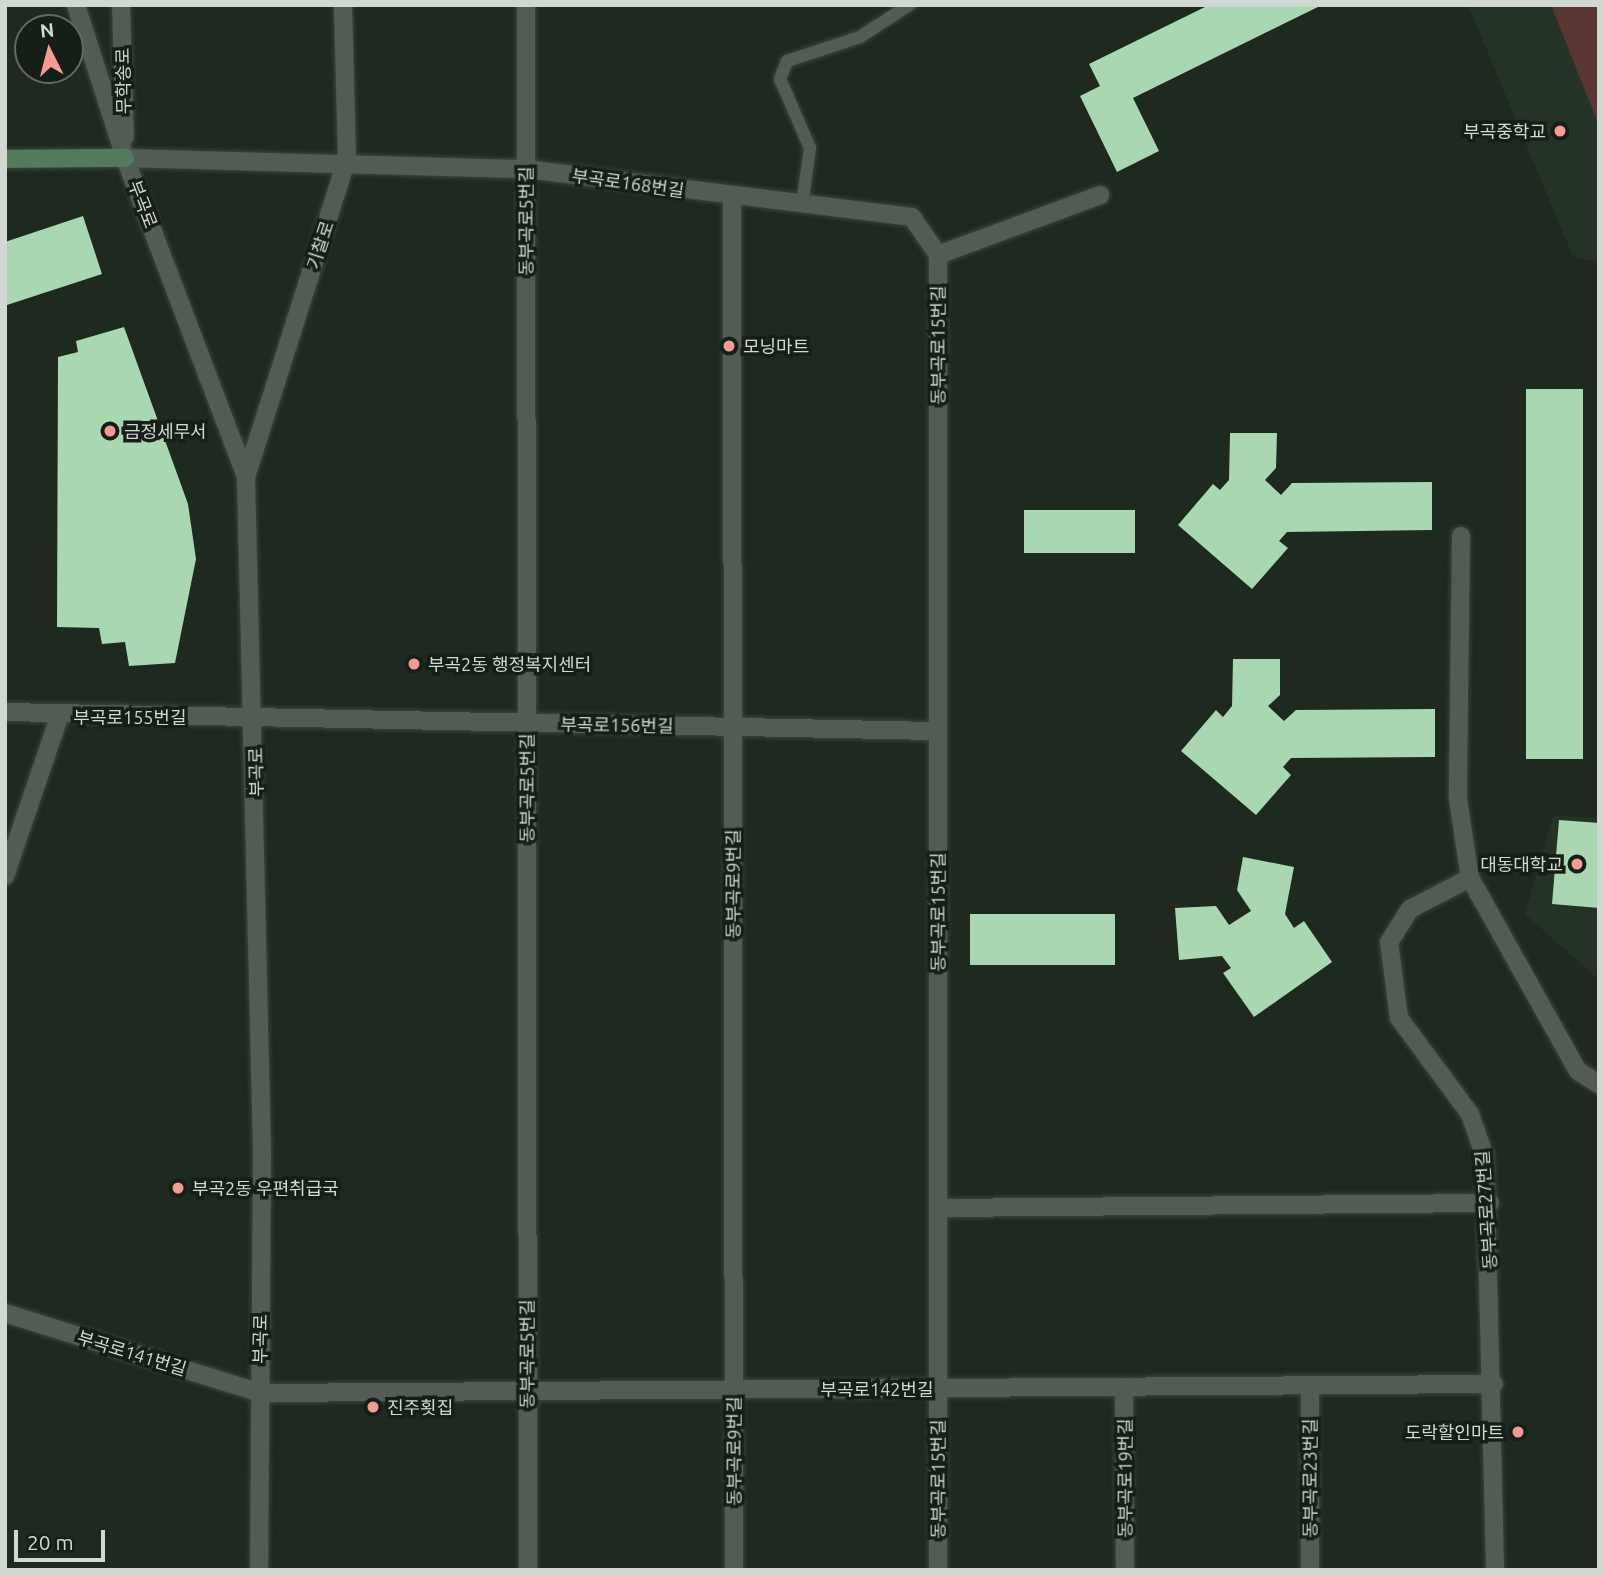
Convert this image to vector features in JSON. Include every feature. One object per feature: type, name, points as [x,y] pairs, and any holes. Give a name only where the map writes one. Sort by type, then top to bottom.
[{"type":"main road","points":[[5,159],[125,158]]},
{"type":"street","name":"부곡로","points":[[76,5],[125,158],[246,477],[255,718],[259,1570]]},
{"type":"street","name":"무학송로","points":[[121,5],[125,158]]},
{"type":"street","name":"기찰로","points":[[246,477],[347,159],[343,5]]},
{"type":"street","name":"동부곡로5번길","points":[[526,5],[528,1570]]},
{"type":"street","name":"부곡로168번길","points":[[125,158],[347,159],[526,169],[732,197],[912,217],[938,254]]},
{"type":"street","points":[[938,254],[1100,195]]},
{"type":"street","name":"동부곡로9번길","points":[[732,197],[734,1570]]},
{"type":"street","name":"동부곡로15번길","points":[[938,254],[938,1570]]},
{"type":"street","points":[[1461,536],[1458,799],[1469,878],[1578,1070],[1599,1084]]},
{"type":"street","name":"부곡로155번길","points":[[5,712],[59,717],[255,718]]},
{"type":"street","points":[[5,876],[59,717]]},
{"type":"street","name":"부곡로156번길","points":[[255,718],[938,732]]},
{"type":"street","name":"동부곡로27번길","points":[[1469,878],[1435,892],[1399,922],[1389,942],[1391,986],[1408,1037],[1478,1129],[1490,1203],[1495,1570]]},
{"type":"street","points":[[938,1209],[1490,1203]]},
{"type":"street","name":"부곡로141번길","points":[[5,1313],[260,1393]]},
{"type":"street","name":"부곡로142번길","points":[[260,1393],[1494,1384]]},
{"type":"street","name":"동부곡로23번길","points":[[1310,1385],[1310,1570]]},
{"type":"street","name":"동부곡로19번길","points":[[1125,1387],[1125,1570]]},
{"type":"lane","points":[[802,205],[810,148],[779,79],[787,61],[860,37],[909,5]]},
{"type":"shaded area","name":"부곡중학교","points":[[1468,5],[1599,5],[1599,262],[1573,257]]},
{"type":"shaded area","points":[[1551,5],[1599,5],[1599,126]]},
{"type":"shaded area","points":[[1553,815],[1599,818],[1599,980],[1525,914]]},
{"type":"building","points":[[1209,5],[1322,5],[1133,98],[1159,151],[1117,172],[1080,96],[1100,86],[1089,64]]},
{"type":"building","points":[[83,216],[102,274],[7,305],[5,242]]},
{"type":"building","name":"금정세무서","points":[[124,327],[188,504],[196,559],[175,663],[129,666],[125,642],[102,644],[99,628],[57,627],[58,357],[78,352],[76,341]]},
{"type":"building","points":[[1526,389],[1583,389],[1583,759],[1526,759]]},
{"type":"building","points":[[1230,433],[1277,433],[1276,468],[1265,480],[1281,495],[1292,483],[1432,482],[1432,530],[1287,532],[1279,541],[1288,548],[1252,589],[1178,525],[1213,484],[1220,490],[1229,480]]},
{"type":"building","points":[[1024,510],[1135,510],[1135,553],[1024,553]]},
{"type":"building","points":[[1233,659],[1280,659],[1280,695],[1268,706],[1284,721],[1296,710],[1435,709],[1435,757],[1291,758],[1283,767],[1291,775],[1256,815],[1181,751],[1216,710],[1223,717],[1232,706]]},
{"type":"building","name":"대동대학교","points":[[1559,820],[1599,823],[1599,908],[1552,904]]},
{"type":"building","points":[[1243,857],[1294,867],[1285,914],[1294,928],[1304,921],[1332,962],[1254,1017],[1223,973],[1231,968],[1222,956],[1179,960],[1175,908],[1216,906],[1229,925],[1251,911],[1237,890]]},
{"type":"building","points":[[970,914],[1115,914],[1115,965],[970,965]]},
{"type":"place","name":"부곡중학교","points":[[1560,131]]},
{"type":"place","name":"모닝마트","points":[[729,346]]},
{"type":"place","name":"금정세무서","points":[[110,431]]},
{"type":"place","name":"부곡2동 행정복지센터","points":[[414,664]]},
{"type":"place","name":"대동대학교","points":[[1577,864]]},
{"type":"place","name":"부곡2동 우편취급국","points":[[178,1188]]},
{"type":"place","name":"진주횟집","points":[[373,1407]]},
{"type":"place","name":"도락할인마트","points":[[1518,1432]]}]
